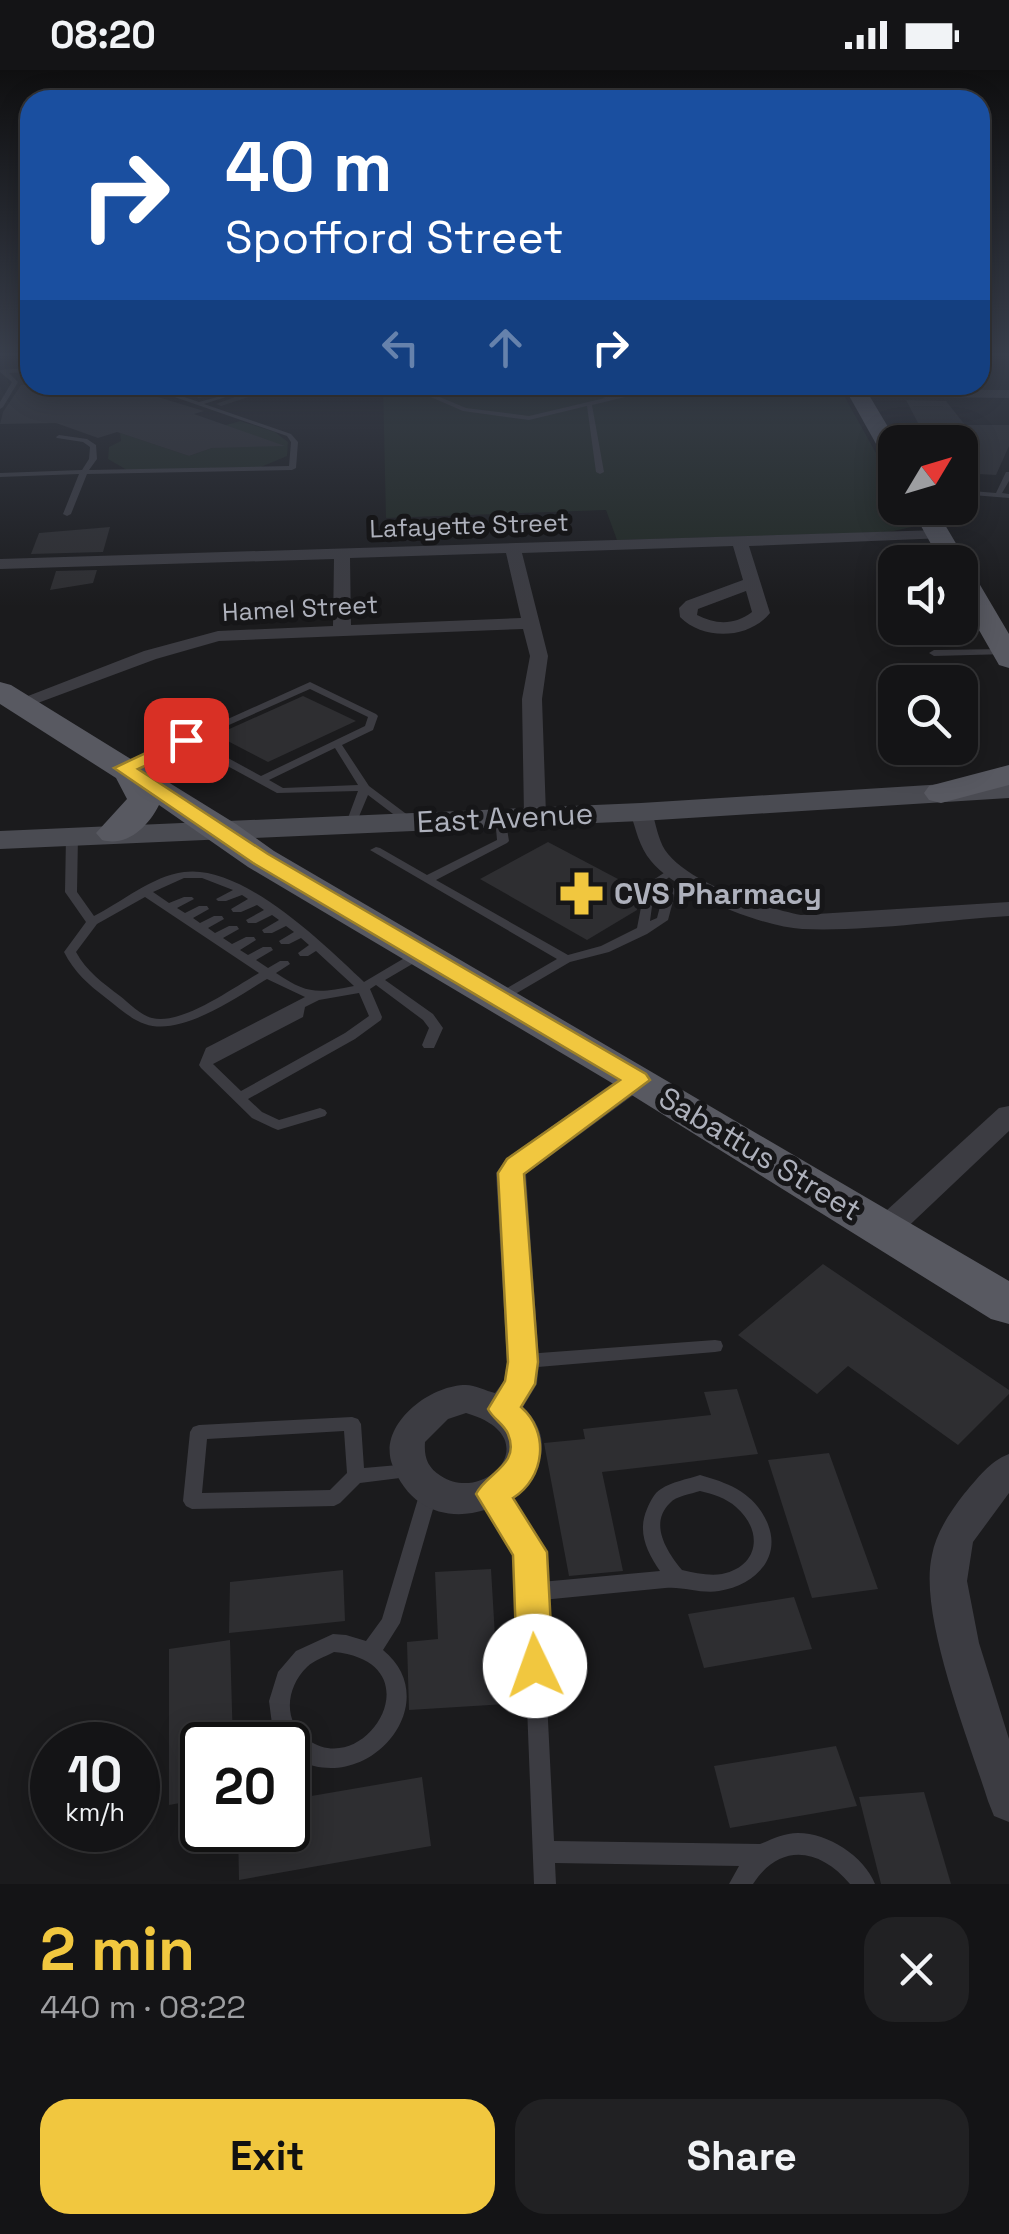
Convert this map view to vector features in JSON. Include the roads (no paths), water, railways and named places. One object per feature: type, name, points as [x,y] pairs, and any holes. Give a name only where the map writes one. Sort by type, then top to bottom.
[{"type":"main road","points":[[933,525],[945,545]]},
{"type":"main road","points":[[978,604],[1007,655]]},
{"type":"main road","name":"Sabattus Street","points":[[10,697],[224,831],[261,859],[1009,1305]]},
{"type":"main road","points":[[114,834],[139,811],[144,799],[126,770]]},
{"type":"main road","points":[[940,794],[1009,776]]},
{"type":"main road","name":"East Avenue","points":[[0,840],[641,812],[1009,789]]},
{"type":"street","name":"Lafayette Street","points":[[0,564],[939,535]]},
{"type":"street","points":[[740,542],[754,582]]},
{"type":"street","points":[[513,549],[539,656],[532,699],[535,815]]},
{"type":"street","points":[[342,554],[342,630]]},
{"type":"street","name":"Hamel Street","points":[[10,697],[218,636],[533,623]]},
{"type":"street","points":[[641,812],[655,852],[656,885],[801,922],[1009,909]]},
{"type":"street","points":[[503,1409],[520,1384],[523,1362],[511,1173],[516,1165],[637,1080]]},
{"type":"street","points":[[886,1230],[1009,1115]]},
{"type":"street","points":[[466,1399],[503,1409],[524,1436],[526,1453],[509,1484],[492,1494],[460,1499],[421,1480],[407,1454],[408,1438],[416,1422],[430,1410],[466,1399]]},
{"type":"street","points":[[1009,1469],[965,1524],[949,1559],[950,1603],[1009,1800]]},
{"type":"lane","points":[[67,514],[92,461],[94,446],[69,438]]},
{"type":"lane","points":[[0,474],[292,468],[296,442],[292,438]]},
{"type":"lane","points":[[595,438],[600,472]]},
{"type":"lane","points":[[978,493],[1004,494],[1009,474]]},
{"type":"lane","points":[[934,653],[1007,655]]},
{"type":"lane","points":[[126,770],[310,685],[373,716],[370,728],[260,780]]},
{"type":"lane","points":[[186,740],[281,791],[365,788]]},
{"type":"lane","points":[[337,744],[365,788],[410,822]]},
{"type":"lane","points":[[350,826],[365,788]]},
{"type":"lane","points":[[428,880],[503,842],[500,817]]},
{"type":"lane","points":[[72,836],[71,892],[92,922],[90,930],[73,944],[70,952],[74,962],[94,982],[149,1022],[170,1023],[188,1016],[284,964]]},
{"type":"lane","points":[[376,850],[566,959]]},
{"type":"lane","points":[[92,922],[182,876],[205,873],[241,891],[319,945],[363,988],[376,1017],[350,1036],[239,1098]]},
{"type":"lane","points":[[208,891],[226,883]]},
{"type":"lane","points":[[499,999],[566,959],[605,949],[642,931],[662,920],[670,890],[656,885],[642,931]]},
{"type":"lane","points":[[222,900],[241,891]]},
{"type":"lane","points":[[148,894],[266,972],[315,997]]},
{"type":"lane","points":[[168,908],[188,899]]},
{"type":"lane","points":[[237,910],[255,901]]},
{"type":"lane","points":[[184,918],[203,908]]},
{"type":"lane","points":[[252,920],[270,912]]},
{"type":"lane","points":[[199,928],[218,919]]},
{"type":"lane","points":[[268,930],[285,922]]},
{"type":"lane","points":[[214,938],[233,929]]},
{"type":"lane","points":[[285,941],[301,933]]},
{"type":"lane","points":[[232,949],[250,940]]},
{"type":"lane","points":[[304,953],[319,945]]},
{"type":"lane","points":[[248,960],[267,950]]},
{"type":"lane","points":[[320,1113],[278,1125],[257,1116],[206,1065],[210,1050],[315,997],[363,988],[422,953]]},
{"type":"lane","points":[[377,980],[428,1017],[436,1028],[429,1045]]},
{"type":"lane","points":[[523,1362],[716,1346]]},
{"type":"lane","points":[[356,1476],[352,1424],[199,1432],[192,1501],[334,1498],[356,1476],[421,1480],[390,1622],[372,1651]]},
{"type":"lane","points":[[531,1592],[677,1578],[726,1582],[755,1564],[764,1535],[750,1505],[718,1486],[700,1484],[666,1495],[650,1524],[652,1541],[677,1578]]},
{"type":"lane","points":[[492,1494],[530,1552],[546,1884]]},
{"type":"lane","points":[[354,1644],[372,1651],[394,1677],[395,1713],[386,1730],[373,1744],[346,1756],[317,1756],[300,1748],[286,1734],[278,1716],[278,1696],[284,1677],[314,1649],[354,1644]]},
{"type":"lane","points":[[544,1852],[760,1855],[790,1843],[812,1845],[834,1854],[854,1869],[864,1884]]},
{"type":"lane","points":[[740,1884],[760,1855]]},
{"type":"place","name":"CVS Pharmacy","points":[[581,894]]}]
